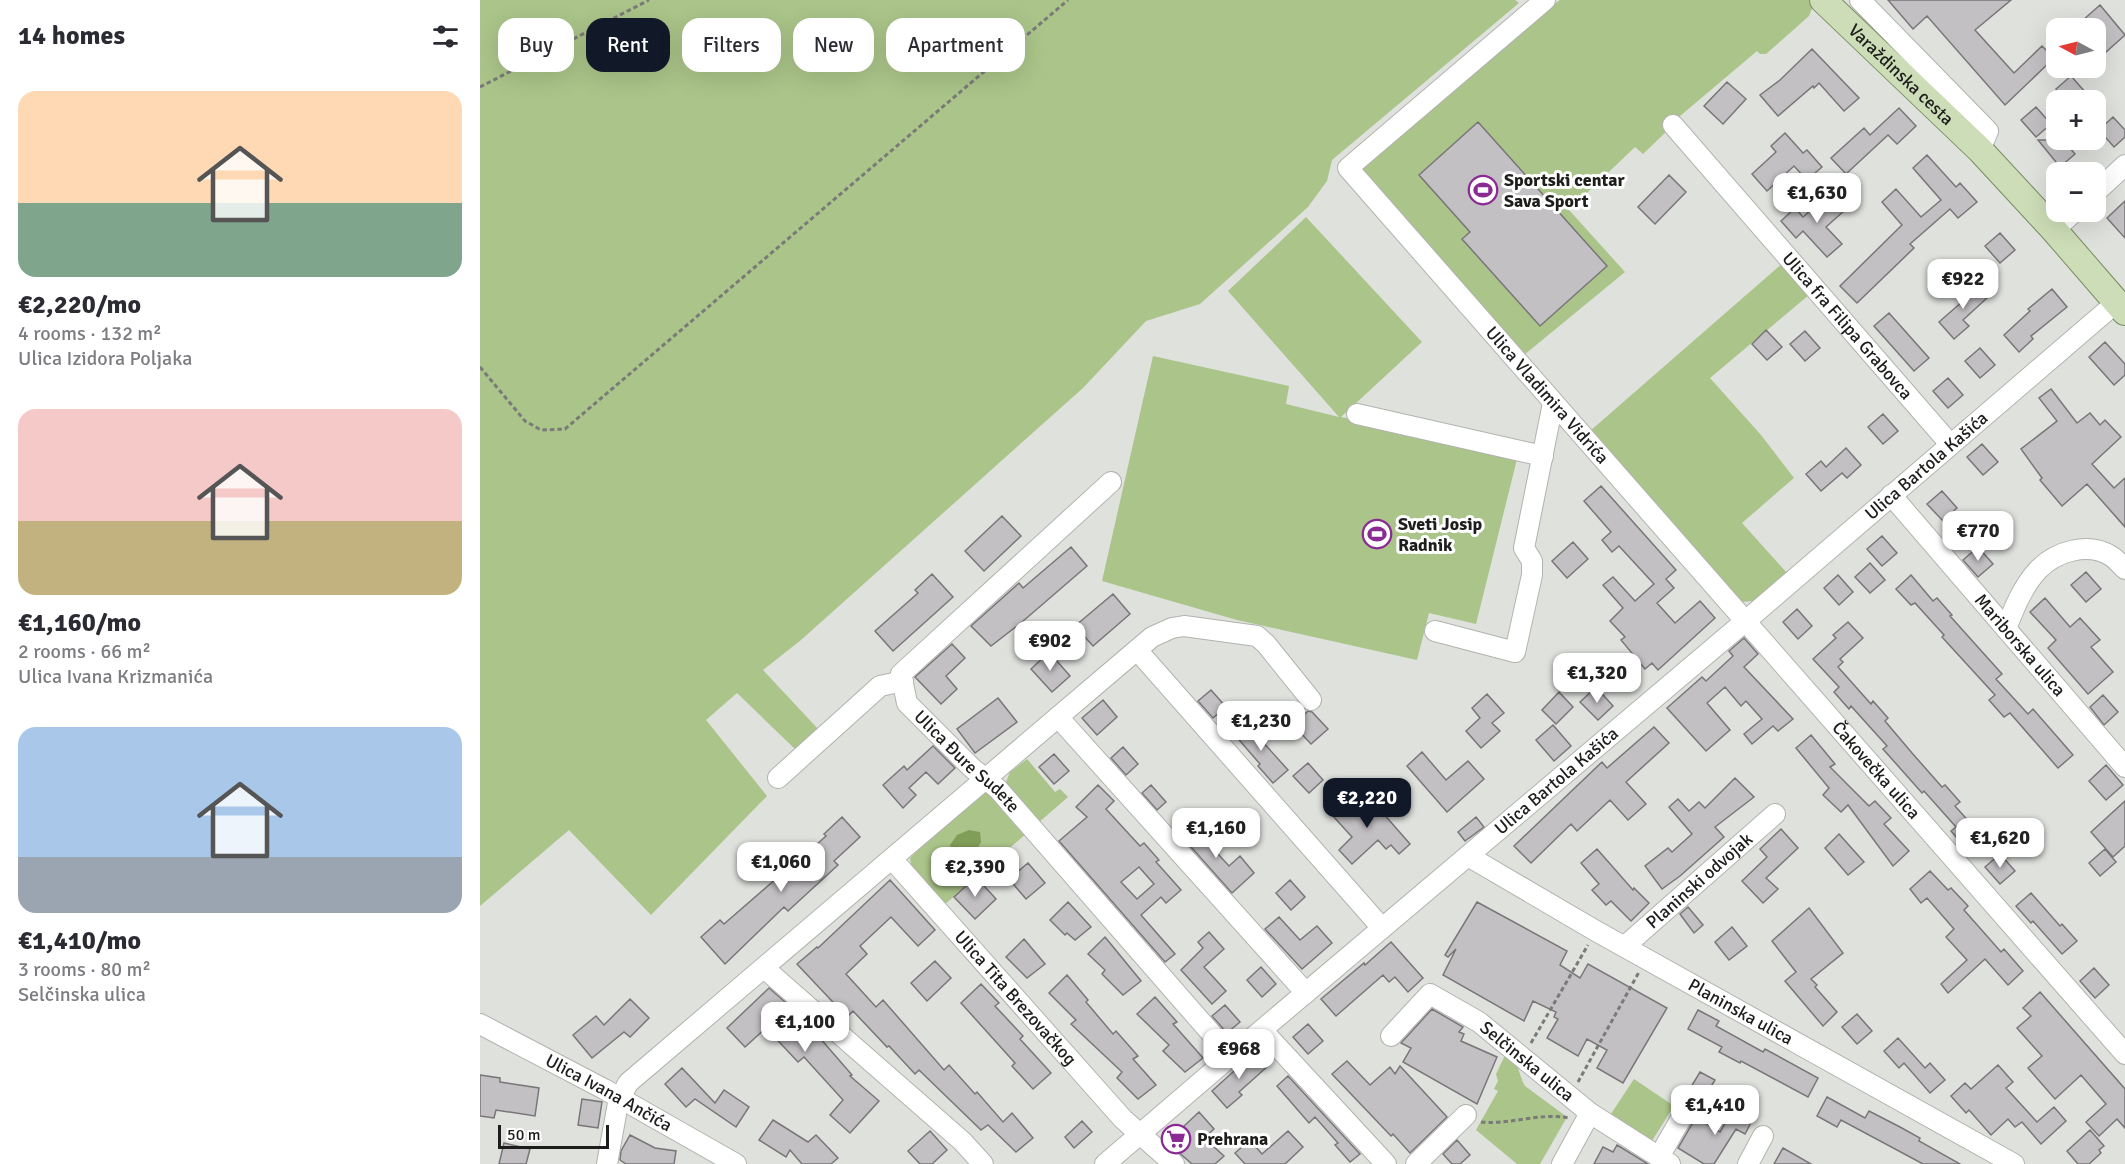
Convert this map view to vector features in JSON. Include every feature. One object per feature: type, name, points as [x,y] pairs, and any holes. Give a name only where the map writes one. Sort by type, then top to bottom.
[{"type":"main road","name":"Varaždinska cesta","points":[[1823,0],[1980,150],[2121,307]]},
{"type":"street","name":"Varaždinska cesta","points":[[1860,0],[1988,131],[1980,150]]},
{"type":"street","name":"Ulica Vladimira Vidrića","points":[[1538,2],[1348,168],[1746,622]]},
{"type":"street","name":"Ulica fra Filipa Grabovca","points":[[1673,125],[1950,444]]},
{"type":"street","points":[[2106,183],[2125,165]]},
{"type":"street","points":[[2054,230],[2063,222]]},
{"type":"street","name":"Ulica Bartola Kašića","points":[[1106,1164],[1746,622],[1950,444],[2121,307]]},
{"type":"street","points":[[1435,631],[1515,652],[1532,575],[1532,561],[1524,548],[1552,403]]},
{"type":"street","points":[[1357,414],[1543,456]]},
{"type":"street","points":[[778,778],[880,686],[903,681],[902,674],[1111,482]]},
{"type":"street","name":"Mariborska ulica","points":[[1891,495],[2125,767]]},
{"type":"street","points":[[2007,628],[2019,597],[2038,570],[2061,553],[2083,548],[2111,556],[2125,569]]},
{"type":"street","name":"Čakovečka ulica","points":[[1746,622],[2125,1054]]},
{"type":"street","points":[[607,1164],[614,1118],[620,1098],[628,1083],[1152,637],[1172,628],[1184,626],[1257,636],[1311,700]]},
{"type":"street","points":[[1137,650],[1382,928]]},
{"type":"street","name":"Ulica Đure Sudete","points":[[903,681],[907,703],[998,789],[1231,1056]]},
{"type":"street","points":[[1058,717],[1306,993]]},
{"type":"street","name":"Planinski odvojak","points":[[1624,946],[1775,814]]},
{"type":"street","name":"Planinska ulica","points":[[1468,856],[1596,931],[2014,1164]]},
{"type":"street","name":"Ulica Tita Brezovačkog","points":[[892,859],[1123,1119],[1174,1164]]},
{"type":"street","points":[[764,968],[962,1141],[983,1164]]},
{"type":"street","name":"Selčinska ulica","points":[[1391,1036],[1430,993],[1479,1022],[1590,1113],[1665,1160]]},
{"type":"street","name":"Ulica Ivana Ančića","points":[[480,1023],[620,1098],[736,1164]]},
{"type":"street","points":[[1262,1030],[1379,1162]]},
{"type":"street","points":[[1665,1160],[1687,1108]]},
{"type":"street","points":[[1562,1164],[1590,1113]]},
{"type":"street","points":[[1416,1164],[1466,1115]]},
{"type":"street","points":[[1748,1164],[1762,1136]]},
{"type":"path","points":[[480,87],[649,0]]},
{"type":"path","points":[[480,367],[525,421],[541,430],[565,429],[1068,0]]},
{"type":"path","points":[[1523,1058],[1596,931]]},
{"type":"path","points":[[1570,1097],[1646,959]]},
{"type":"path","points":[[1466,1115],[1479,1122],[1493,1123],[1551,1115],[1569,1119],[1590,1113]]},
{"type":"shaded area","points":[[480,0],[1515,0],[1519,3],[1332,160],[1327,181],[1308,207],[1200,304],[1146,321],[1083,388],[801,640],[763,670],[819,730],[796,750],[737,693],[706,720],[767,796],[651,915],[569,830],[480,906]]},
{"type":"shaded area","name":"Sportski centar Sava Sport","points":[[1560,0],[1809,0],[1813,6],[1809,16],[1766,54],[1760,54],[1757,51],[1667,127],[1669,129],[1643,154],[1635,147],[1569,210],[1625,272],[1524,355],[1360,171],[1530,22]]},
{"type":"shaded area","points":[[1306,217],[1422,342],[1341,417],[1518,455],[1476,624],[1429,613],[1417,660],[1237,620],[1102,581],[1153,356],[1289,386],[1286,404],[1339,417],[1228,291]]},
{"type":"shaded area","points":[[1783,263],[1810,294],[1710,378],[1761,435],[1794,478],[1742,523],[1787,573],[1755,602],[1740,602],[1590,431]]},
{"type":"shaded area","points":[[1027,759],[1055,792],[1060,789],[1068,797],[1037,824],[1005,785],[1010,772]]},
{"type":"shaded area","points":[[985,792],[990,793],[1027,833],[944,905],[912,871],[910,858],[973,798]]},
{"type":"shaded area","points":[[969,830],[980,832],[981,842],[976,851],[962,861],[960,850],[952,850],[950,845],[957,835]]},
{"type":"shaded area","points":[[1508,1049],[1514,1057],[1525,1086],[1567,1117],[1540,1164],[1517,1164],[1476,1130],[1498,1091],[1494,1089],[1498,1081],[1496,1074]]},
{"type":"shaded area","points":[[1634,1079],[1674,1106],[1648,1147],[1607,1120]]},
{"type":"building","points":[[1888,0],[2011,0],[1975,30],[2014,73],[2042,46],[2046,50],[2046,66],[2005,105],[1927,16],[1913,29]]},
{"type":"building","points":[[2100,5],[2125,35],[2106,52],[2106,18],[2085,18]]},
{"type":"building","points":[[1812,49],[1859,98],[1844,111],[1819,83],[1778,116],[1760,95],[1780,80]]},
{"type":"building","points":[[2069,78],[2073,78],[2083,90],[2057,90]]},
{"type":"building","points":[[1727,82],[1746,99],[1723,124],[1704,106]]},
{"type":"building","points":[[2036,107],[2046,118],[2046,128],[2036,137],[2021,120]]},
{"type":"building","points":[[1899,108],[1916,126],[1897,144],[1888,135],[1846,174],[1831,158],[1864,128],[1870,135]]},
{"type":"building","points":[[2113,117],[2125,130],[2125,137],[2114,147],[2106,138],[2106,124]]},
{"type":"building","points":[[1478,122],[1607,266],[1540,326],[1462,239],[1470,232],[1419,175]]},
{"type":"building","points":[[1785,133],[1803,153],[1807,150],[1822,167],[1807,180],[1794,166],[1767,191],[1752,174],[1776,152],[1771,146]]},
{"type":"building","points":[[2038,140],[2046,140],[2046,150]]},
{"type":"building","points":[[2046,150],[2072,150],[2075,154],[2066,162],[2056,162]]},
{"type":"building","points":[[1927,155],[1956,187],[1960,183],[1977,202],[1958,218],[1950,209],[1910,244],[1914,248],[1857,303],[1840,286],[1902,225],[1882,202],[1896,189],[1921,217],[1941,200],[1913,168]]},
{"type":"building","points":[[1669,175],[1686,192],[1655,224],[1638,207]]},
{"type":"building","points":[[1830,193],[1845,210],[1826,227],[1842,244],[1827,257],[1803,231],[1796,238],[1781,221],[1795,208],[1803,217]]},
{"type":"building","points":[[2125,201],[2125,238],[2107,218]]},
{"type":"building","points":[[2000,233],[2015,250],[2000,263],[1985,246]]},
{"type":"building","points":[[1972,281],[1987,298],[1963,320],[1969,326],[1954,339],[1939,322],[1963,301],[1957,294]]},
{"type":"building","points":[[2052,289],[2067,307],[2031,336],[2033,339],[2019,352],[2004,335],[2030,311],[2028,309]]},
{"type":"building","points":[[1889,313],[1929,358],[1914,371],[1874,326]]},
{"type":"building","points":[[1766,330],[1782,347],[1767,360],[1752,344]]},
{"type":"building","points":[[1805,331],[1820,348],[1805,361],[1790,344]]},
{"type":"building","points":[[2105,342],[2125,364],[2125,375],[2114,385],[2089,357]]},
{"type":"building","points":[[1980,348],[1995,365],[1980,378],[1965,361]]},
{"type":"building","points":[[1948,378],[1963,395],[1948,408],[1933,391]]},
{"type":"building","points":[[2051,389],[2077,423],[2090,413],[2100,425],[2105,420],[2121,437],[2092,464],[2114,488],[2125,478],[2125,527],[2087,484],[2062,506],[2040,480],[2042,478],[2021,449],[2057,421],[2039,398]]},
{"type":"building","points":[[1883,414],[1898,431],[1883,444],[1868,427]]},
{"type":"building","points":[[1982,444],[1998,462],[1983,475],[1967,457]]},
{"type":"building","points":[[1846,448],[1861,465],[1847,478],[1842,473],[1821,491],[1806,474],[1821,461],[1826,467]]},
{"type":"building","points":[[1601,486],[1676,570],[1666,579],[1674,588],[1657,603],[1675,623],[1700,601],[1715,618],[1658,670],[1652,663],[1645,669],[1621,640],[1625,637],[1610,621],[1623,608],[1603,585],[1613,577],[1635,601],[1654,584],[1619,546],[1612,552],[1602,540],[1611,532],[1584,501]]},
{"type":"building","points":[[1942,491],[1957,508],[1943,521],[1927,504]]},
{"type":"building","points":[[1002,516],[1021,536],[984,571],[965,551]]},
{"type":"building","points":[[1882,536],[1897,553],[1882,566],[1867,549]]},
{"type":"building","points":[[1573,542],[1588,559],[1567,578],[1552,561]]},
{"type":"building","points":[[1071,547],[1087,566],[1022,622],[991,646],[971,626],[1019,583],[1023,588]]},
{"type":"building","points":[[1978,547],[1993,564],[1978,577],[1963,560]]},
{"type":"building","points":[[1870,563],[1885,580],[1870,593],[1855,577]]},
{"type":"building","points":[[2086,572],[2101,589],[2086,602],[2071,585]]},
{"type":"building","points":[[932,574],[953,597],[893,651],[875,631],[918,593],[915,590]]},
{"type":"building","points":[[1838,575],[1853,592],[1839,605],[1824,588]]},
{"type":"building","points":[[1911,575],[1933,601],[1937,598],[1952,615],[1950,616],[2002,674],[1996,679],[2028,714],[2033,709],[2073,755],[2058,768],[2010,713],[2004,717],[1989,700],[1995,695],[1942,637],[1944,635],[1915,603],[1911,605],[1896,589]]},
{"type":"building","points":[[1113,594],[1130,614],[1093,646],[1075,626]]},
{"type":"building","points":[[2045,598],[2070,627],[2080,618],[2100,640],[2091,647],[2113,672],[2088,694],[2048,648],[2056,640],[2030,612]]},
{"type":"building","points":[[1797,609],[1812,626],[1798,639],[1783,622]]},
{"type":"building","points":[[1848,622],[1863,638],[1840,659],[1843,662],[1838,667],[1871,704],[1873,701],[1888,718],[1885,721],[1942,787],[1945,785],[1960,802],[1955,806],[1981,835],[1966,848],[1951,831],[1956,827],[1883,749],[1887,746],[1851,706],[1849,709],[1834,692],[1839,687],[1813,659],[1836,638],[1833,635]]},
{"type":"building","points":[[1744,638],[1758,654],[1744,667],[1793,719],[1778,731],[1773,726],[1752,744],[1744,734],[1762,719],[1746,701],[1741,706],[1725,687],[1707,703],[1730,730],[1706,751],[1667,708],[1702,677],[1706,681],[1733,656],[1729,651]]},
{"type":"building","points":[[952,644],[965,658],[946,676],[957,689],[941,704],[915,677]]},
{"type":"building","points":[[1049,652],[1070,676],[1052,692],[1031,669]]},
{"type":"building","points":[[1596,687],[1613,706],[1598,720],[1580,702]]},
{"type":"building","points":[[1211,690],[1226,707],[1213,718],[1198,701]]},
{"type":"building","points":[[1559,692],[1573,707],[1556,724],[1542,710]]},
{"type":"building","points":[[1487,694],[1504,713],[1492,723],[1500,731],[1481,748],[1466,731],[1480,718],[1472,708]]},
{"type":"building","points":[[2103,695],[2118,712],[2104,725],[2090,707]]},
{"type":"building","points":[[998,698],[1017,722],[975,753],[957,729]]},
{"type":"building","points":[[1103,700],[1117,717],[1097,735],[1082,718]]},
{"type":"building","points":[[1294,705],[1304,715],[1308,711],[1312,712],[1328,729],[1311,744],[1295,727],[1287,734],[1276,721]]},
{"type":"building","points":[[1248,721],[1263,738],[1261,740],[1288,770],[1273,783],[1234,734]]},
{"type":"building","points":[[1553,725],[1571,746],[1554,761],[1536,740]]},
{"type":"building","points":[[1654,727],[1669,743],[1626,782],[1646,804],[1628,820],[1610,800],[1577,831],[1571,824],[1531,863],[1514,846],[1602,762],[1607,768]]},
{"type":"building","points":[[1811,735],[1835,764],[1830,767],[1869,806],[1875,801],[1891,818],[1884,824],[1909,851],[1893,866],[1848,805],[1841,812],[1823,795],[1829,788],[1796,748]]},
{"type":"building","points":[[933,746],[955,768],[938,784],[926,772],[909,788],[916,795],[903,808],[883,785],[904,766],[907,770]]},
{"type":"building","points":[[1123,747],[1138,764],[1126,775],[1111,758]]},
{"type":"building","points":[[1422,752],[1446,780],[1468,761],[1484,779],[1447,812],[1407,766]]},
{"type":"building","points":[[1054,754],[1069,771],[1054,784],[1039,767]]},
{"type":"building","points":[[1308,763],[1323,780],[1309,793],[1293,776]]},
{"type":"building","points":[[2106,765],[2123,785],[2106,800],[2089,781]]},
{"type":"building","points":[[1735,778],[1754,797],[1715,827],[1724,837],[1662,889],[1645,866],[1668,848],[1672,852],[1692,834],[1669,807],[1678,799],[1689,811],[1699,802],[1705,808]]},
{"type":"building","points":[[1098,785],[1114,801],[1106,809],[1140,846],[1144,843],[1159,860],[1156,862],[1181,890],[1166,903],[1161,897],[1141,915],[1175,954],[1165,962],[1059,841],[1087,817],[1076,807]],"holes":[[[1139,867],[1154,884],[1137,899],[1121,882]]]},
{"type":"building","points":[[1151,785],[1166,802],[1157,810],[1142,793]]},
{"type":"building","points":[[1356,790],[1378,815],[1382,812],[1410,844],[1399,854],[1391,845],[1386,849],[1378,840],[1352,864],[1339,850],[1352,837],[1333,816],[1349,801],[1347,799]]},
{"type":"building","points":[[2125,801],[2125,846],[2113,857],[2091,832]]},
{"type":"building","points":[[842,817],[860,837],[834,861],[838,865],[788,911],[784,907],[725,964],[701,937],[720,920],[724,924],[785,873],[826,836],[824,834]]},
{"type":"building","points":[[1476,817],[1484,827],[1465,841],[1458,832]]},
{"type":"building","points":[[1186,819],[1229,866],[1240,856],[1254,873],[1232,893],[1175,829]]},
{"type":"building","points":[[1781,829],[1798,848],[1766,878],[1778,889],[1763,903],[1742,881],[1767,857],[1760,849]]},
{"type":"building","points":[[1839,834],[1864,862],[1848,875],[1825,848]]},
{"type":"building","points":[[1597,849],[1633,890],[1634,888],[1649,903],[1631,921],[1611,901],[1606,905],[1592,890],[1599,884],[1581,863]]},
{"type":"building","points":[[2105,849],[2116,862],[2100,876],[2089,863]]},
{"type":"building","points":[[2000,854],[2015,871],[2000,884],[1985,867]]},
{"type":"building","points":[[1028,863],[1045,883],[1026,899],[1009,879]]},
{"type":"building","points":[[1930,871],[1968,906],[1964,910],[2001,952],[2004,949],[2023,971],[2008,985],[1985,959],[1948,993],[1941,984],[1967,960],[1946,937],[1954,929],[1927,898],[1921,903],[1910,889]]},
{"type":"building","points":[[976,877],[996,899],[975,919],[954,897]]},
{"type":"building","points":[[890,880],[935,930],[918,946],[891,917],[860,946],[867,954],[846,974],[876,1007],[883,1000],[944,1070],[949,1065],[1003,1122],[1012,1113],[1033,1138],[1016,1152],[988,1125],[981,1130],[919,1070],[915,1074],[853,1011],[847,1017],[797,964],[818,948]]},
{"type":"building","points":[[1290,880],[1305,897],[1291,910],[1276,893]]},
{"type":"building","points":[[2031,893],[2060,926],[2062,924],[2077,941],[2062,954],[2033,921],[2031,923],[2016,906]]},
{"type":"building","points":[[1068,902],[1091,927],[1075,940],[1067,933],[1065,935],[1050,920]]},
{"type":"building","points":[[1477,902],[1567,951],[1560,965],[1580,978],[1588,964],[1667,1008],[1623,1083],[1597,1068],[1607,1050],[1587,1039],[1578,1056],[1547,1038],[1558,1019],[1554,1017],[1556,1012],[1533,1001],[1524,1021],[1443,975],[1456,949],[1448,957],[1445,955]]},
{"type":"building","points":[[1688,907],[1703,925],[1694,933],[1680,914]]},
{"type":"building","points":[[1809,908],[1843,953],[1811,979],[1817,985],[1815,987],[1837,1012],[1823,1026],[1785,981],[1796,972],[1772,941]]},
{"type":"building","points":[[1279,917],[1300,940],[1317,926],[1332,943],[1302,969],[1265,929]]},
{"type":"building","points":[[1732,927],[1747,946],[1729,960],[1715,942]]},
{"type":"building","points":[[1209,932],[1224,949],[1204,967],[1226,991],[1212,1004],[1181,970],[1203,948],[1198,942]]},
{"type":"building","points":[[1105,937],[1141,981],[1123,995],[1102,974],[1105,970],[1088,954]]},
{"type":"building","points":[[1024,939],[1045,964],[1027,978],[1006,957]]},
{"type":"building","points":[[1391,942],[1423,978],[1408,992],[1395,977],[1389,982],[1383,975],[1336,1016],[1321,999]]},
{"type":"building","points":[[935,961],[951,978],[927,1001],[911,983]]},
{"type":"building","points":[[1261,967],[1276,984],[1262,997],[1247,980]]},
{"type":"building","points":[[2094,968],[2109,985],[2095,998],[2080,981]]},
{"type":"building","points":[[1067,975],[1113,1034],[1116,1031],[1138,1056],[1133,1059],[1156,1085],[1138,1099],[1117,1078],[1122,1072],[1071,1024],[1076,1020],[1049,993]]},
{"type":"building","points":[[981,984],[999,1003],[995,1006],[1023,1036],[1020,1039],[1051,1073],[1033,1089],[1012,1066],[1015,1063],[961,1003]]},
{"type":"building","points":[[769,988],[800,1015],[852,1075],[850,1076],[879,1101],[850,1133],[830,1115],[843,1100],[804,1057],[798,1062],[766,1028],[745,1047],[727,1028]]},
{"type":"building","points":[[2040,992],[2125,1089],[2125,1128],[2117,1119],[2099,1136],[2086,1122],[2106,1104],[2081,1075],[2055,1099],[2028,1068],[2042,1056],[2017,1028],[2031,1016],[2023,1008]]},
{"type":"building","points":[[1155,997],[1177,1022],[1173,1024],[1203,1058],[1185,1072],[1163,1051],[1169,1045],[1137,1014]]},
{"type":"building","points":[[630,999],[649,1018],[630,1037],[624,1032],[592,1058],[573,1035],[596,1016],[604,1025]]},
{"type":"building","points":[[1225,1005],[1240,1022],[1227,1033],[1212,1016]]},
{"type":"building","points":[[1432,1009],[1463,1027],[1459,1032],[1464,1034],[1461,1041],[1497,1057],[1477,1104],[1403,1062],[1411,1048],[1401,1043]]},
{"type":"building","points":[[1698,1010],[1719,1021],[1716,1026],[1763,1052],[1765,1049],[1818,1078],[1808,1097],[1741,1061],[1740,1063],[1719,1052],[1722,1047],[1688,1029]]},
{"type":"building","points":[[1857,1014],[1872,1031],[1857,1044],[1842,1027]]},
{"type":"building","points":[[1308,1024],[1323,1041],[1308,1054],[1293,1037]]},
{"type":"building","points":[[1898,1038],[1925,1068],[1930,1063],[1945,1080],[1930,1093],[1904,1063],[1899,1068],[1884,1051]]},
{"type":"building","points":[[1255,1052],[1268,1066],[1239,1092],[1242,1095],[1227,1108],[1212,1091]]},
{"type":"building","points":[[1347,1061],[1370,1085],[1390,1067],[1395,1074],[1400,1066],[1447,1117],[1410,1153],[1332,1074]]},
{"type":"building","points":[[1998,1065],[2013,1082],[2006,1088],[2037,1122],[2054,1107],[2066,1121],[2041,1144],[2022,1122],[2015,1127],[2008,1119],[1991,1135],[1969,1110],[1966,1113],[1951,1096],[1965,1083],[1971,1089]]},
{"type":"building","points":[[682,1068],[715,1103],[724,1090],[749,1107],[736,1127],[695,1099],[686,1107],[665,1084]]},
{"type":"building","points":[[1700,1072],[1715,1080],[1700,1105],[1693,1098],[1685,1097]]},
{"type":"building","points":[[480,1075],[500,1078],[500,1082],[539,1088],[535,1116],[496,1110],[494,1118],[480,1116]]},
{"type":"building","points":[[1288,1076],[1360,1154],[1350,1162],[1335,1145],[1338,1143],[1315,1117],[1309,1123],[1277,1086]]},
{"type":"building","points":[[1827,1097],[1865,1118],[1869,1111],[1920,1138],[1919,1141],[1960,1164],[1923,1164],[1841,1120],[1837,1127],[1817,1116]]},
{"type":"building","points":[[582,1099],[602,1102],[598,1128],[578,1125]]},
{"type":"building","points":[[1737,1103],[1756,1113],[1745,1134],[1736,1129],[1714,1164],[1704,1164],[1678,1148],[1696,1117],[1720,1132]]},
{"type":"building","points":[[1199,1112],[1214,1129],[1204,1138],[1224,1156],[1215,1164],[1192,1164],[1167,1142]]},
{"type":"building","points":[[773,1120],[808,1142],[816,1135],[838,1158],[831,1164],[802,1164],[790,1150],[786,1157],[759,1140]]},
{"type":"building","points":[[1082,1121],[1092,1132],[1074,1148],[1065,1137]]},
{"type":"building","points":[[2090,1130],[2104,1146],[2099,1150],[2101,1153],[2089,1164],[2078,1164],[2067,1151]]},
{"type":"building","points":[[930,1131],[947,1150],[932,1164],[920,1164],[908,1151]]},
{"type":"building","points":[[1288,1131],[1303,1147],[1285,1164],[1245,1164],[1235,1153],[1250,1140],[1262,1154]]},
{"type":"building","points":[[630,1135],[655,1148],[676,1151],[674,1164],[626,1164],[620,1160],[621,1151]]},
{"type":"building","points":[[1457,1140],[1470,1155],[1460,1164],[1452,1164],[1443,1154]]},
{"type":"building","points":[[504,1143],[530,1149],[526,1164],[499,1164]]},
{"type":"building","points":[[1617,1145],[1648,1164],[1594,1164],[1603,1147],[1613,1152]]},
{"type":"building","points":[[1783,1148],[1811,1164],[1774,1164]]},
{"type":"place","name":"Sportski centar Sava Sport","points":[[1483,190]]},
{"type":"place","name":"Sveti Josip Radnik","points":[[1377,534]]},
{"type":"place","name":"Prehrana","points":[[1176,1139]]}]
